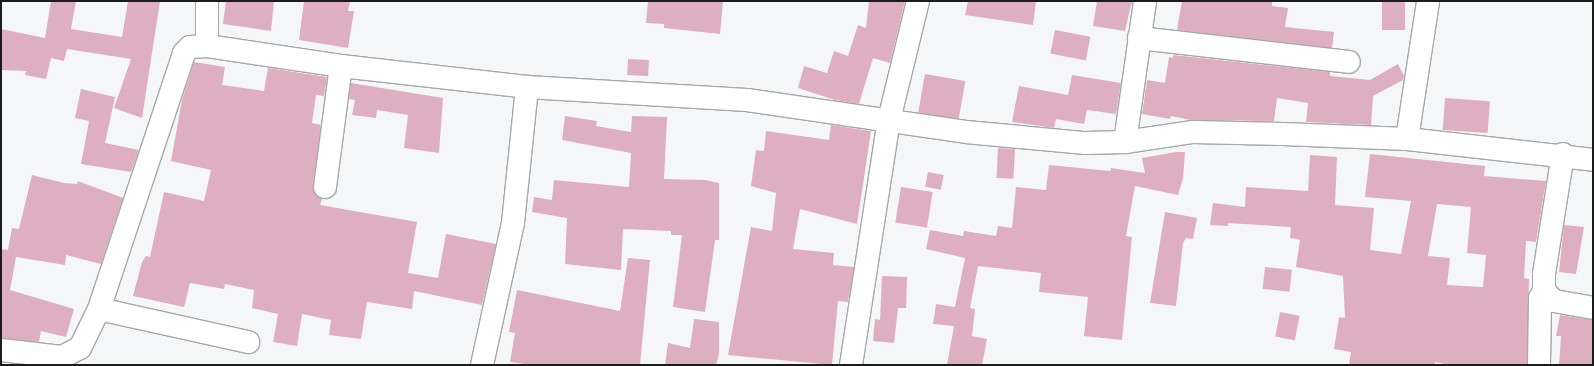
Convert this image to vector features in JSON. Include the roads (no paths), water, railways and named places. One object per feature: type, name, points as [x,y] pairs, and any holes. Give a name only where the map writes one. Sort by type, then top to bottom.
[{"type":"street","points":[[207,1],[208,46]]},
{"type":"street","points":[[851,365],[889,120],[918,1]]},
{"type":"street","points":[[1125,142],[1145,1]]},
{"type":"street","points":[[1407,138],[1428,1]]},
{"type":"street","points":[[1140,38],[1349,62]]},
{"type":"street","points":[[1,350],[60,361],[80,348],[99,309],[184,53],[190,47],[208,46],[341,66],[527,87],[709,97],[991,134],[1085,143],[1125,142],[1193,132],[1407,138],[1563,154],[1593,160]]},
{"type":"street","points":[[326,187],[341,66]]},
{"type":"street","points":[[482,365],[513,223],[527,87]]},
{"type":"street","points":[[1539,365],[1540,298],[1544,291],[1544,274],[1563,154]]},
{"type":"street","points":[[1544,291],[1554,301],[1593,308]]},
{"type":"street","points":[[99,309],[248,342]]}]
